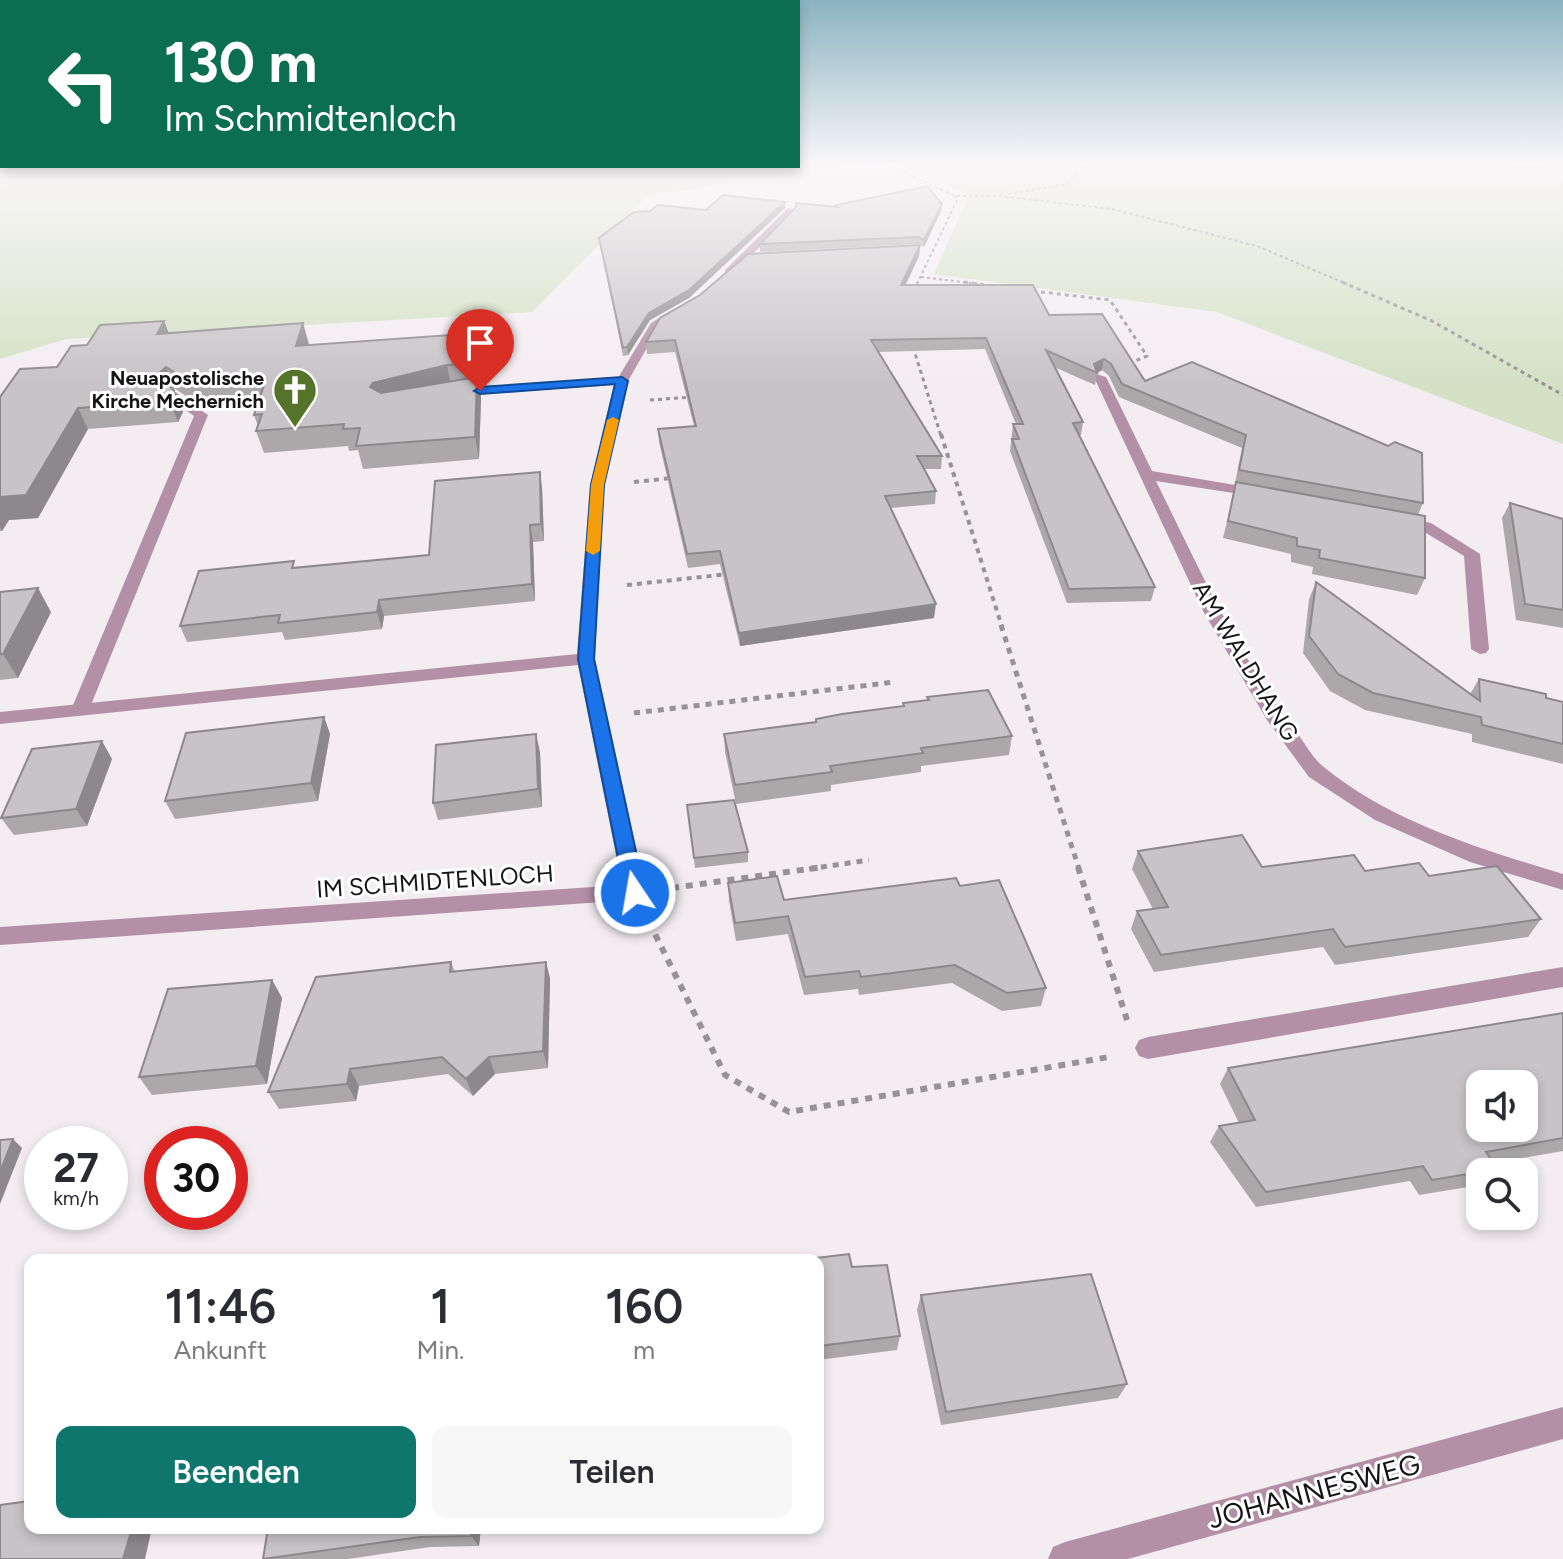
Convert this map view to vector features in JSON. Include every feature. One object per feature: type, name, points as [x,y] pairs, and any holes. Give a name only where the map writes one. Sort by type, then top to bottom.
[{"type":"street","points":[[715,285],[765,237]]},
{"type":"street","points":[[744,259],[760,258]]},
{"type":"street","points":[[635,893],[586,659],[597,485],[622,381],[655,325],[695,302]]},
{"type":"street","name":"AM WALDHANG","points":[[1100,377],[1211,611],[1274,716],[1316,772],[1382,815],[1478,856],[1563,882]]},
{"type":"street","points":[[439,396],[622,381]]},
{"type":"street","points":[[80,710],[201,415],[174,395]]},
{"type":"street","points":[[1148,475],[1274,496]]},
{"type":"street","points":[[1380,517],[1426,526],[1472,554],[1480,649]]},
{"type":"street","points":[[0,718],[586,659]]},
{"type":"street","name":"IM SCHMIDTENLOCH","points":[[0,936],[635,893]]},
{"type":"street","points":[[1142,1050],[1563,977]]},
{"type":"street","name":"JOHANNESWEG","points":[[1065,1559],[1563,1423]]},
{"type":"path","points":[[909,303],[940,237]]},
{"type":"path","points":[[1221,237],[1257,246],[1432,321],[1563,395]]},
{"type":"path","points":[[918,250],[934,250]]},
{"type":"path","points":[[921,277],[1000,287]]},
{"type":"path","points":[[1031,291],[1110,300],[1147,356],[1100,377]]},
{"type":"path","points":[[869,860],[635,893],[725,1075],[789,1112],[1142,1050],[912,346]]},
{"type":"path","points":[[617,403],[697,396]]},
{"type":"path","points":[[597,485],[677,478]]},
{"type":"path","points":[[591,589],[741,573]]},
{"type":"path","points":[[598,717],[895,682]]},
{"type":"green space","points":[[0,237],[607,237],[532,312],[66,339],[0,359]]},
{"type":"green space","points":[[951,237],[1563,237],[1563,444],[1217,312],[934,274]]},
{"type":"building","points":[[747,237],[689,290],[649,313],[627,347],[623,348],[599,238]]},
{"type":"building","points":[[767,237],[926,237],[924,240],[918,237],[760,244]]},
{"type":"building","points":[[920,245],[901,285],[1033,285],[1049,315],[1102,314],[1145,381],[1192,362],[1388,446],[1395,442],[1422,453],[1423,503],[1239,470],[1246,435],[1122,384],[1111,364],[1104,359],[1094,364],[1097,373],[1046,350],[1083,422],[1073,423],[1155,587],[1069,589],[1012,439],[1019,439],[1013,424],[1023,424],[986,338],[871,340],[942,456],[917,456],[936,491],[885,496],[936,604],[739,633],[720,551],[687,554],[658,429],[696,426],[675,340],[646,342],[660,318],[700,295],[748,254]]},
{"type":"building","points":[[164,321],[157,334],[303,323],[296,346],[478,333],[477,363],[447,365],[373,383],[370,387],[381,393],[477,377],[475,437],[356,446],[360,428],[343,429],[344,424],[256,431],[262,414],[254,415],[266,379],[193,385],[166,367],[157,375],[174,390],[170,401],[78,408],[26,495],[0,497],[0,397],[20,369],[57,367],[71,346],[87,345],[100,325]]},
{"type":"building","points":[[540,472],[541,524],[530,525],[532,584],[379,600],[377,612],[278,623],[280,615],[180,626],[199,571],[294,561],[292,568],[429,555],[435,481]]},
{"type":"building","points":[[1236,482],[1425,516],[1425,578],[1319,558],[1320,550],[1297,546],[1297,538],[1228,521]]},
{"type":"building","points":[[1510,503],[1563,519],[1563,610],[1525,604]]},
{"type":"building","points":[[1316,582],[1480,701],[1479,679],[1546,694],[1546,698],[1563,702],[1563,744],[1482,725],[1481,717],[1373,693],[1338,674],[1309,636]]},
{"type":"building","points":[[38,588],[3,654],[0,654],[0,592]]},
{"type":"building","points":[[988,690],[1012,736],[921,748],[923,753],[830,766],[832,772],[735,785],[724,734],[816,722],[816,719],[842,714],[904,706],[903,703],[929,700],[927,697]]},
{"type":"building","points":[[324,717],[311,783],[165,801],[186,733]]},
{"type":"building","points":[[536,734],[538,789],[433,803],[436,745]]},
{"type":"building","points":[[102,741],[76,809],[1,818],[32,749]]},
{"type":"building","points":[[734,800],[748,852],[694,858],[687,805]]},
{"type":"building","points":[[1242,835],[1262,867],[1354,855],[1365,871],[1419,863],[1429,876],[1497,866],[1541,919],[1345,947],[1333,929],[1161,955],[1137,911],[1168,907],[1138,851]]},
{"type":"building","points":[[777,876],[784,900],[956,878],[960,886],[999,880],[1046,988],[1007,993],[955,965],[861,977],[859,971],[805,977],[788,916],[735,923],[728,883]]},
{"type":"building","points":[[451,962],[450,972],[546,962],[543,1051],[489,1057],[466,1079],[442,1057],[350,1069],[347,1084],[268,1092],[316,977]]},
{"type":"building","points":[[272,980],[256,1066],[139,1077],[168,989]]},
{"type":"building","points":[[1563,1013],[1563,1138],[1486,1152],[1490,1158],[1466,1158],[1466,1174],[1432,1180],[1423,1166],[1266,1192],[1219,1126],[1255,1120],[1228,1068]]},
{"type":"building","points":[[13,1139],[0,1172],[0,1140]]},
{"type":"building","points":[[849,1254],[852,1267],[887,1265],[900,1336],[824,1345],[824,1257]]},
{"type":"building","points":[[1091,1274],[1127,1384],[946,1412],[921,1295]]},
{"type":"building","points":[[24,1502],[24,1534],[130,1534],[123,1559],[0,1559],[0,1505]]},
{"type":"building","points":[[267,1534],[471,1534],[420,1537],[263,1559]]},
{"type":"slow traffic","points":[[593,551],[597,485],[613,420]]},
{"type":"place","name":"Neuapostolische Kirche Mechernich","points":[[295,429]]},
{"type":"route","points":[[480,391],[622,381],[597,485],[586,659],[635,893]]}]
